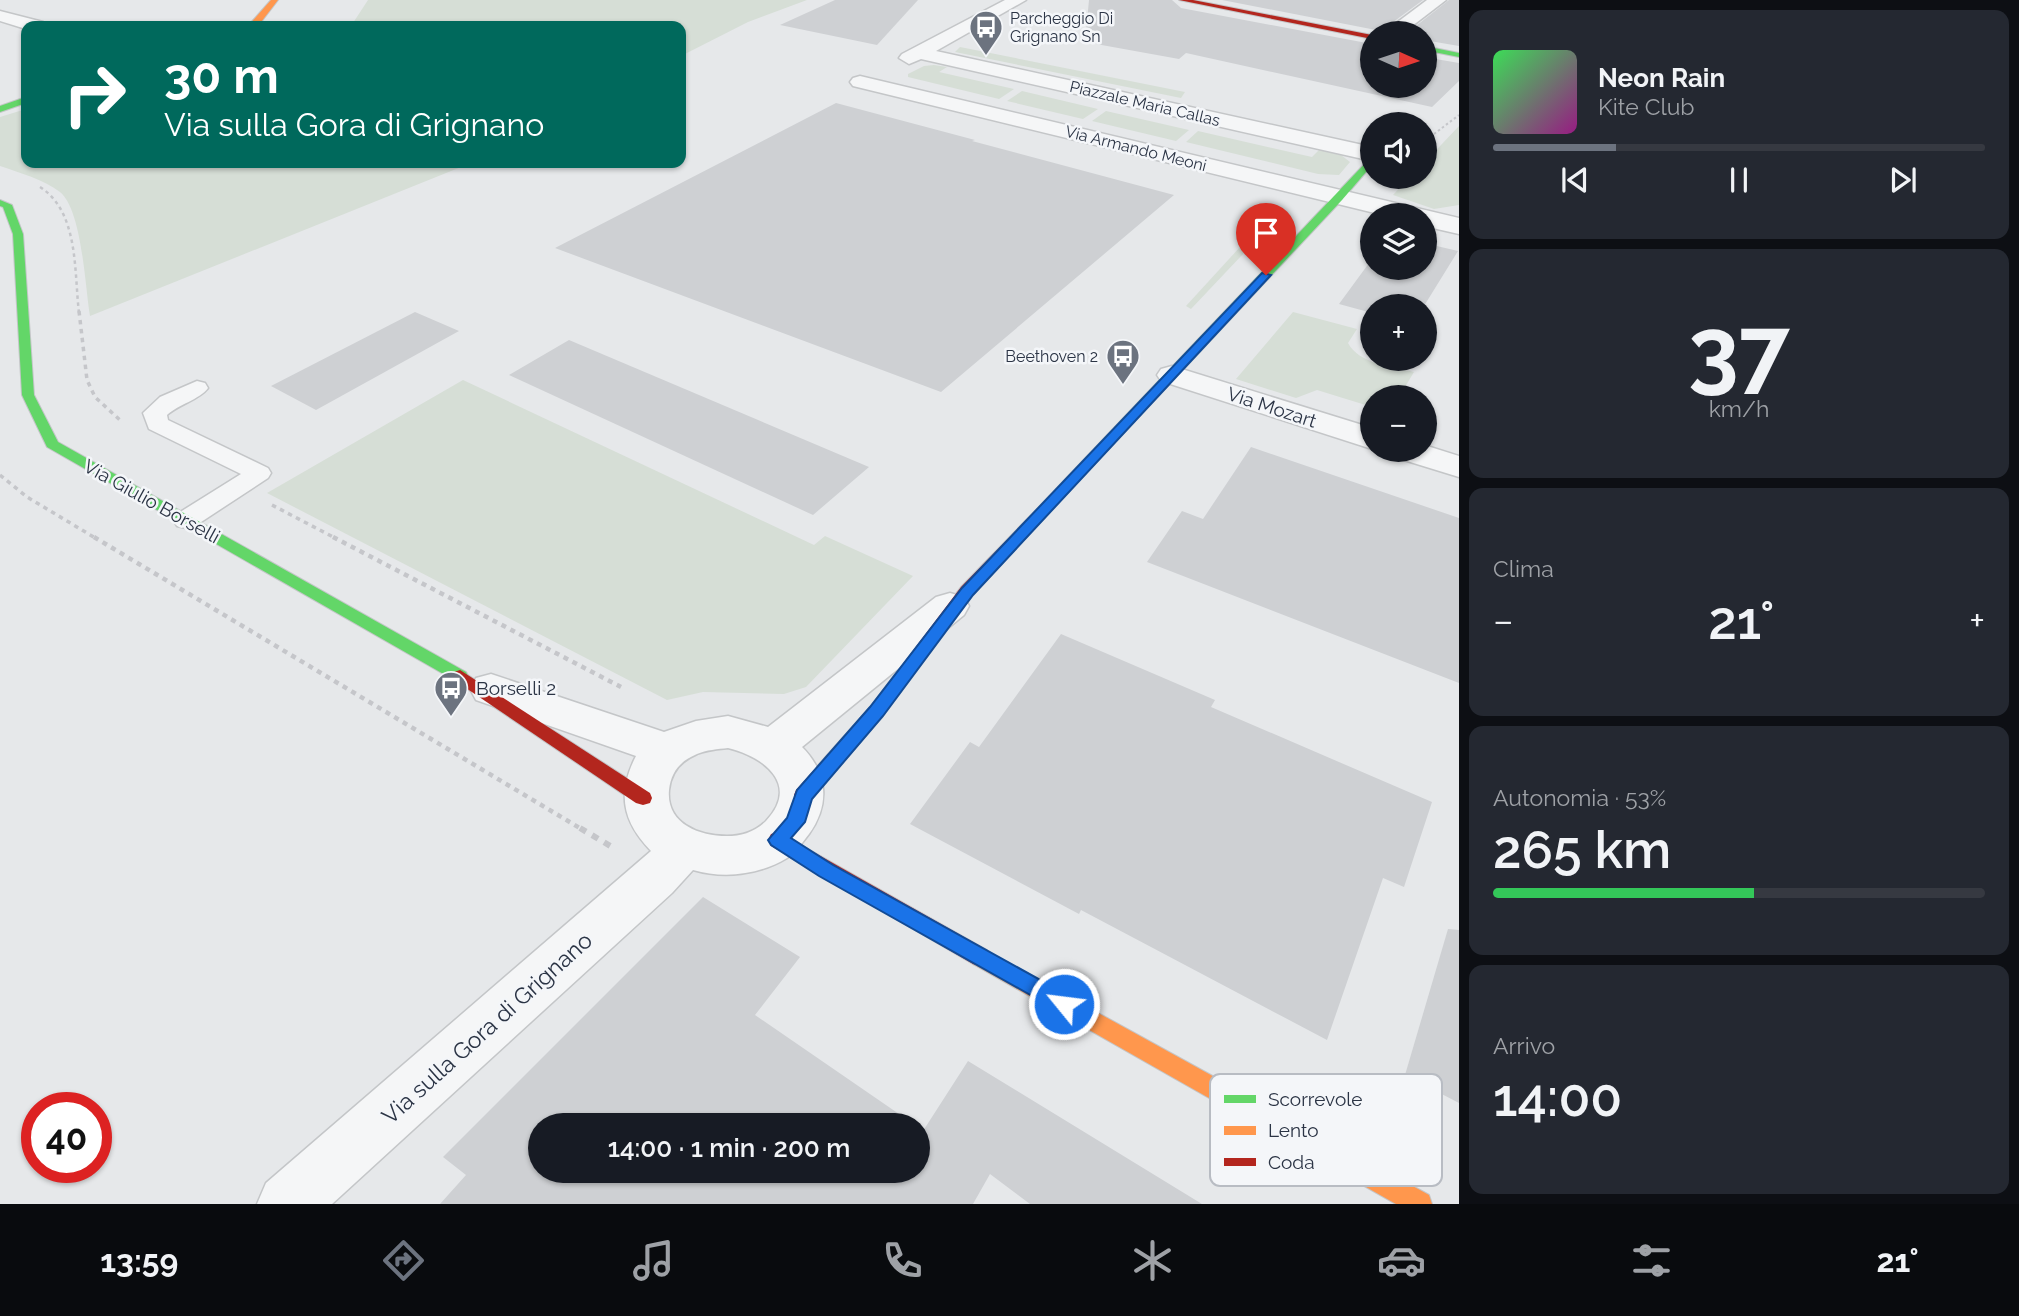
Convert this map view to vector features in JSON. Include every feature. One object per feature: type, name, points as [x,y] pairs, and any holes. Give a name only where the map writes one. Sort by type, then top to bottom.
[{"type":"street","points":[[258,21],[275,0]]},
{"type":"street","points":[[919,53],[1018,0]]},
{"type":"street","points":[[1409,21],[1438,0]]},
{"type":"street","points":[[1188,1],[1360,35]]},
{"type":"street","points":[[0,16],[21,22]]},
{"type":"street","points":[[1437,51],[1459,55]]},
{"type":"street","name":"Via Armando Meoni","points":[[919,53],[860,82],[1360,203]]},
{"type":"street","name":"Piazzale Maria Callas","points":[[919,53],[1360,153]]},
{"type":"street","points":[[0,109],[21,102]]},
{"type":"street","name":"Piazzale Maria Callas","points":[[803,795],[877,711],[967,591],[1339,198],[1360,171]]},
{"type":"street","name":"Via Giulio Borselli","points":[[0,202],[7,205],[18,234],[28,395],[51,444],[473,683],[643,798]]},
{"type":"street","points":[[1437,221],[1459,226]]},
{"type":"street","name":"Via Mozart","points":[[1172,375],[1360,435]]},
{"type":"street","points":[[1437,460],[1459,467]]},
{"type":"street","points":[[774,746],[967,591]]},
{"type":"street","name":"Via Giulio Borselli","points":[[473,683],[667,750]]},
{"type":"street","points":[[728,732],[751,735],[786,755],[799,774],[803,795],[795,822],[778,840],[744,855],[669,864],[643,798],[651,767],[667,750],[702,734],[728,732]]},
{"type":"street","points":[[778,840],[826,870],[1210,1086]]},
{"type":"street","name":"Via sulla Gora di Grignano","points":[[287,1204],[669,864]]},
{"type":"street","points":[[1388,1186],[1420,1204]]},
{"type":"lane","points":[[186,520],[259,473],[157,424],[155,413],[167,402],[197,388]]},
{"type":"path","points":[[1437,132],[1459,114]]},
{"type":"path","points":[[39,186],[54,195],[63,206],[68,222],[87,380],[95,397],[129,427]]},
{"type":"path","points":[[0,475],[27,497],[615,849],[669,864]]},
{"type":"path","points":[[238,487],[630,692]]},
{"type":"shaded area","points":[[368,0],[807,0],[748,22],[686,53],[686,21],[354,21]]},
{"type":"shaded area","points":[[960,47],[1185,92],[1181,98],[955,52]]},
{"type":"shaded area","points":[[924,66],[947,67],[939,72],[1014,89],[999,99],[908,77],[908,74]]},
{"type":"shaded area","points":[[1022,91],[1098,109],[1083,119],[1007,101]]},
{"type":"shaded area","points":[[21,111],[21,168],[459,168],[90,316],[78,231],[67,201],[60,192],[46,183],[0,166],[0,117]]},
{"type":"shaded area","points":[[1106,111],[1189,130],[1176,141],[1092,121]]},
{"type":"shaded area","points":[[1459,126],[1459,205],[1437,209],[1437,203],[1416,203],[1393,195],[1399,189],[1437,189],[1437,149]]},
{"type":"shaded area","points":[[1198,131],[1312,157],[1319,150],[1341,155],[1350,162],[1339,175],[1318,174],[1186,142]]},
{"type":"shaded area","points":[[1251,235],[1260,236],[1191,309],[1186,306]]},
{"type":"shaded area","points":[[1293,312],[1357,329],[1348,343],[1360,356],[1360,371],[1414,372],[1406,385],[1360,385],[1360,403],[1317,390],[1296,398],[1236,379]]},
{"type":"shaded area","points":[[463,380],[814,545],[825,536],[913,576],[806,687],[784,694],[703,692],[667,700],[267,493]]},
{"type":"building","points":[[835,0],[918,0],[877,45],[780,25]]},
{"type":"building","points":[[1089,0],[1172,0],[1181,8],[1360,42],[1360,91],[1186,53],[1179,59],[1085,42]]},
{"type":"building","points":[[1222,0],[1423,0],[1395,21],[1360,21],[1360,27]]},
{"type":"building","points":[[1449,0],[1459,0],[1459,46],[1437,42],[1437,21],[1422,21]]},
{"type":"building","points":[[1437,59],[1459,63],[1459,81],[1432,107],[1391,98],[1437,98]]},
{"type":"building","points":[[836,103],[1174,195],[941,392],[555,248]]},
{"type":"building","points":[[1437,246],[1458,251],[1431,294],[1360,294],[1360,310],[1339,304],[1360,275],[1360,280],[1437,280]]},
{"type":"building","points":[[415,312],[459,331],[316,410],[271,386]]},
{"type":"building","points":[[569,340],[869,467],[813,515],[509,375]]},
{"type":"building","points":[[1251,447],[1459,518],[1459,683],[1147,562],[1182,511],[1203,519]]},
{"type":"building","points":[[1061,634],[1215,700],[1211,707],[1432,802],[1404,887],[1383,878],[1327,1040],[1081,910],[1079,914],[910,824],[970,742],[979,747]]},
{"type":"building","points":[[703,897],[800,957],[755,1015],[898,1113],[528,1113],[528,1183],[930,1183],[930,1120],[968,1061],[1202,1204],[1030,1204],[990,1174],[973,1204],[440,1204],[466,1175],[443,1157]]},
{"type":"building","points":[[1448,929],[1459,930],[1459,1103],[1442,1094],[1442,1074],[1405,1074]]},
{"type":"traffic: fast","points":[[1437,51],[1459,55]]},
{"type":"traffic: fast","points":[[0,109],[21,102]]},
{"type":"traffic: fast","points":[[1040,514],[1360,173]]},
{"type":"traffic: fast","points":[[0,203],[7,205],[18,234],[28,395],[52,444],[460,676]]},
{"type":"traffic: slow","points":[[258,21],[275,0]]},
{"type":"traffic: slow","points":[[980,957],[1210,1086]]},
{"type":"traffic: slow","points":[[1388,1186],[1420,1204]]},
{"type":"traffic: jam","points":[[1182,0],[1360,35]]},
{"type":"traffic: jam","points":[[803,795],[877,711],[967,591],[1040,514]]},
{"type":"traffic: jam","points":[[460,676],[643,798]]},
{"type":"traffic: jam","points":[[778,840],[980,957]]},
{"type":"place","name":"Parcheggio Di Grignano Sn","points":[[986,57]]},
{"type":"place","name":"Beethoven 2","points":[[1123,386]]},
{"type":"place","name":"Borselli 2","points":[[451,718]]},
{"type":"route","points":[[1064,1004],[826,870],[778,840],[795,822],[803,795],[877,711],[967,591],[1266,275]]}]
